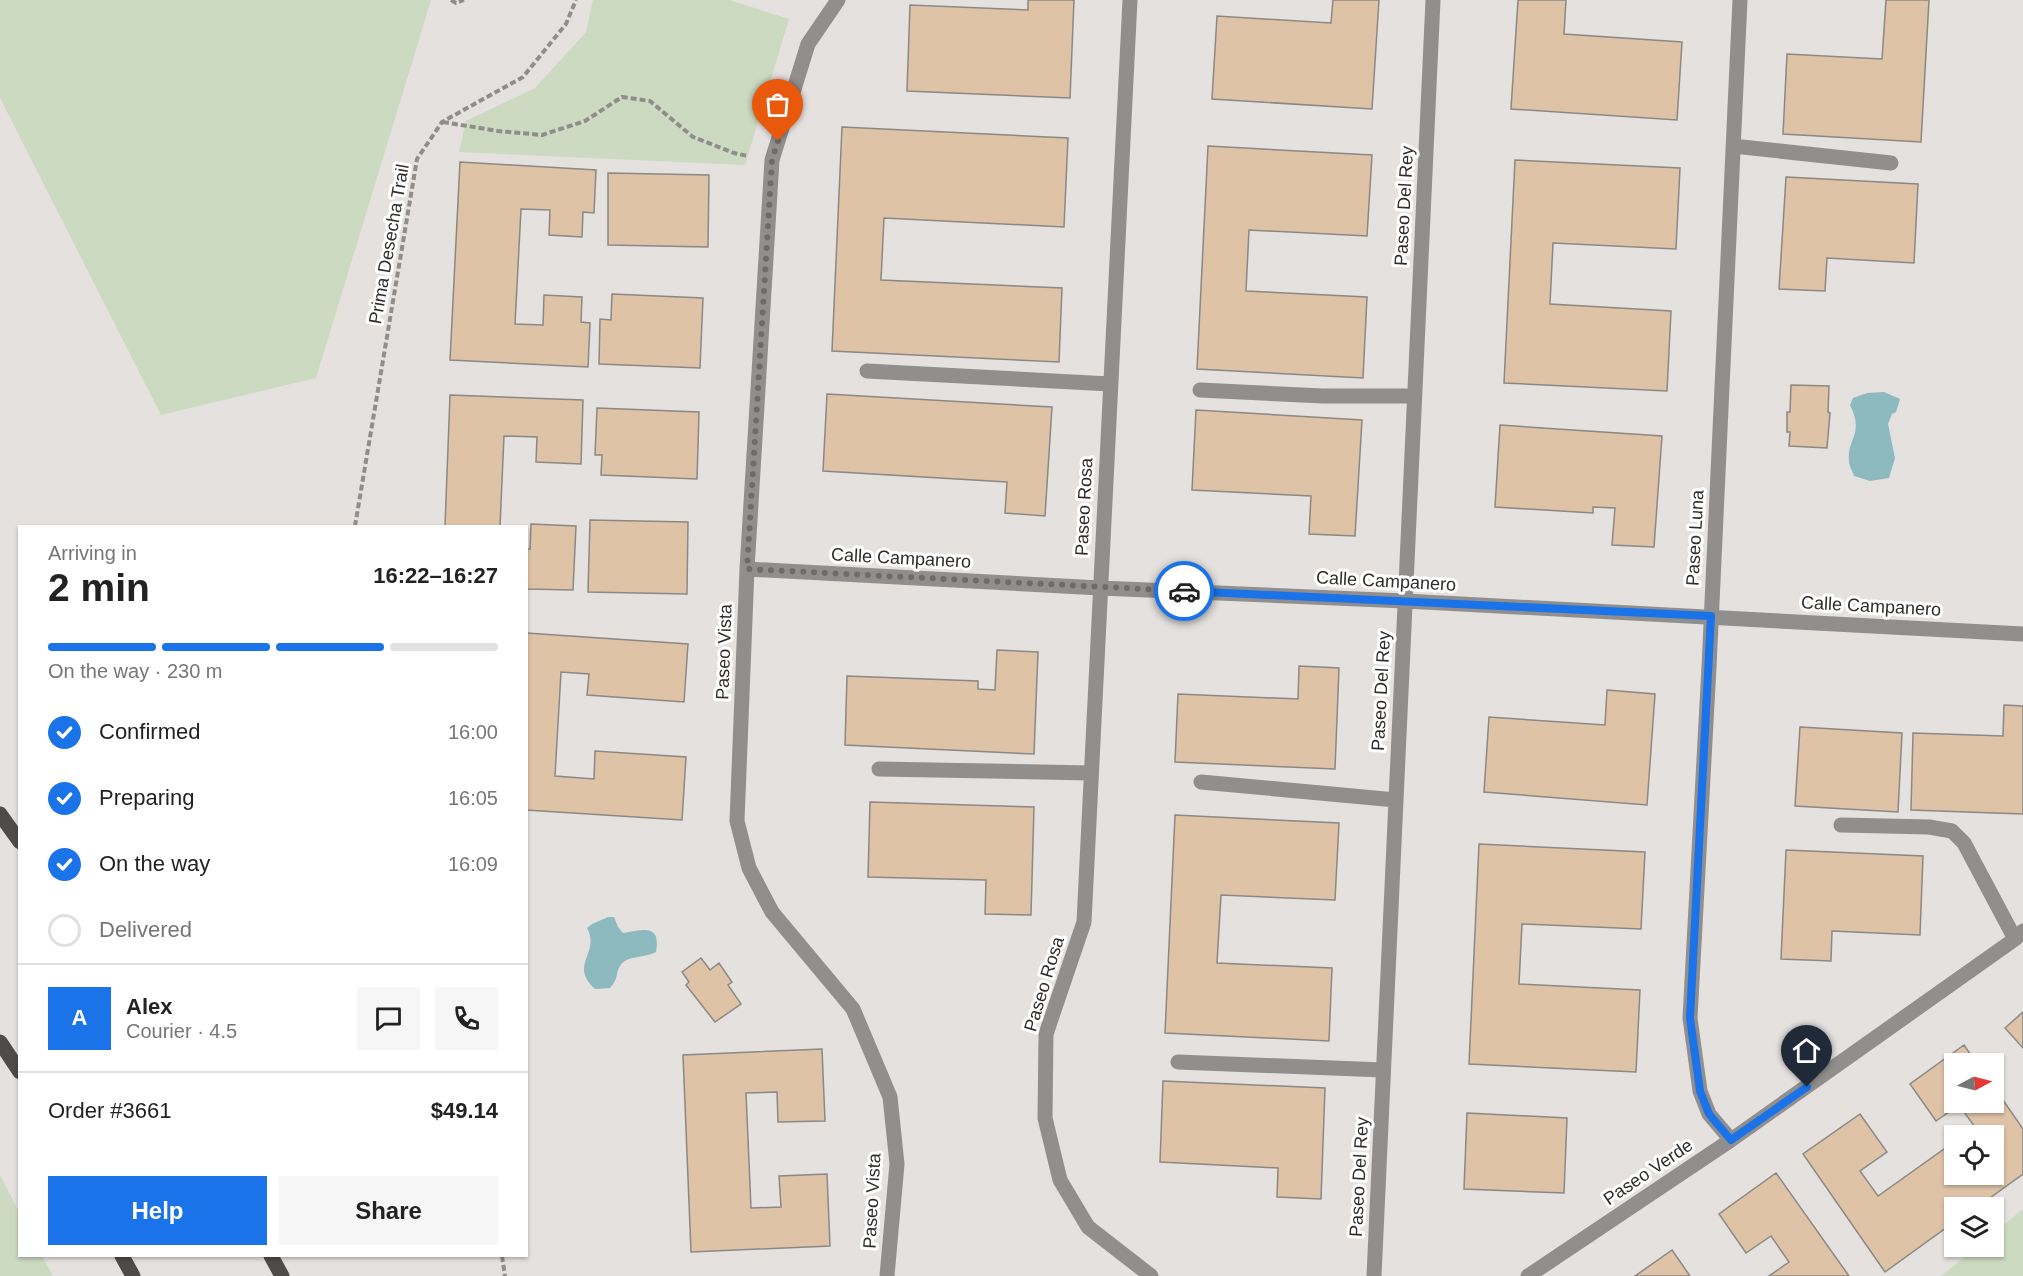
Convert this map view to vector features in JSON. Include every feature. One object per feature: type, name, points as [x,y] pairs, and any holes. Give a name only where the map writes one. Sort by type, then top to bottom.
[{"type":"main road","points":[[0,814],[18,839]]},
{"type":"main road","points":[[0,1042],[18,1069]]},
{"type":"main road","points":[[123,1257],[133,1276]]},
{"type":"main road","points":[[272,1257],[282,1276]]},
{"type":"street","name":"Paseo Vista","points":[[838,0],[808,44],[772,160],[747,569],[737,821],[749,868],[772,912],[853,1009],[890,1097],[897,1164],[887,1276]]},
{"type":"street","name":"Paseo Rosa","points":[[1130,0],[1084,922],[1046,1034],[1045,1118],[1060,1180],[1088,1227],[1151,1276]]},
{"type":"street","name":"Paseo Del Rey","points":[[1374,1276],[1433,0]]},
{"type":"street","name":"Paseo Luna","points":[[1731,1140],[1709,1114],[1700,1091],[1690,1018],[1740,0]]},
{"type":"street","points":[[1733,146],[1891,163]]},
{"type":"street","points":[[867,371],[1110,384]]},
{"type":"street","points":[[1200,390],[1323,396],[1414,396]]},
{"type":"street","name":"Calle Campanero","points":[[747,569],[1711,616],[2023,634]]},
{"type":"street","points":[[879,769],[1091,773]]},
{"type":"street","points":[[1202,782],[1396,800]]},
{"type":"street","points":[[1841,825],[1929,827],[1952,831],[1964,843],[2019,935]]},
{"type":"street","name":"Paseo Verde","points":[[1528,1276],[1731,1140],[2019,935]]},
{"type":"street","points":[[1178,1062],[1383,1070]]},
{"type":"path","points":[[450,0],[456,3],[464,0]]},
{"type":"path","name":"Prima Desecha Trail","points":[[355,525],[417,159],[442,122],[523,77],[566,24],[576,0]]},
{"type":"path","points":[[442,122],[542,135],[585,121],[622,97],[650,101],[693,137],[734,153],[772,160]]},
{"type":"path","points":[[502,1257],[505,1276]]},
{"type":"green space","points":[[0,0],[431,0],[316,378],[161,415],[0,98]]},
{"type":"green space","points":[[593,0],[729,0],[789,19],[745,165],[459,152],[466,121],[535,88],[586,32]]},
{"type":"green space","points":[[0,1175],[18,1210],[18,1257],[43,1257],[53,1276],[0,1276]]},
{"type":"green space","points":[[2023,1209],[2023,1276],[1941,1276],[1965,1257],[2004,1257],[2004,1225]]},
{"type":"water","points":[[1884,392],[1900,399],[1896,412],[1892,414],[1888,424],[1895,458],[1889,478],[1870,481],[1854,476],[1849,464],[1856,423],[1850,405],[1853,398],[1867,393]]},
{"type":"water","points":[[608,917],[614,917],[623,933],[644,930],[653,932],[656,936],[656,952],[623,962],[610,988],[595,989],[587,981],[584,973],[590,945],[587,928]]},
{"type":"building","points":[[1028,0],[1074,0],[1070,98],[907,91],[910,5],[1028,10]]},
{"type":"building","points":[[1333,0],[1379,0],[1372,109],[1212,99],[1217,16],[1331,23]]},
{"type":"building","points":[[1518,0],[1566,0],[1564,34],[1682,42],[1677,120],[1511,109]]},
{"type":"building","points":[[1886,0],[1929,0],[1921,142],[1783,134],[1787,54],[1882,59]]},
{"type":"building","points":[[842,127],[1068,138],[1064,227],[884,218],[881,280],[1062,288],[1059,362],[832,351]]},
{"type":"building","points":[[1208,146],[1372,155],[1367,236],[1249,230],[1246,291],[1367,297],[1363,378],[1197,369]]},
{"type":"building","points":[[1515,160],[1680,168],[1676,249],[1553,243],[1550,304],[1671,311],[1667,391],[1504,383]]},
{"type":"building","points":[[460,162],[596,170],[594,213],[583,212],[582,237],[549,235],[550,210],[521,209],[515,324],[543,325],[544,295],[582,297],[581,322],[590,323],[588,367],[450,360]]},
{"type":"building","points":[[608,173],[709,175],[708,247],[608,245]]},
{"type":"building","points":[[1786,177],[1918,184],[1914,263],[1827,258],[1825,291],[1779,289]]},
{"type":"building","points":[[612,294],[703,298],[700,368],[599,364],[600,319],[611,320]]},
{"type":"building","points":[[1791,385],[1829,386],[1828,412],[1830,413],[1827,448],[1789,446],[1790,432],[1787,432],[1787,412],[1790,412]]},
{"type":"building","points":[[827,394],[1052,407],[1045,516],[1005,513],[1007,482],[823,471]]},
{"type":"building","points":[[450,395],[583,400],[581,464],[536,462],[537,437],[504,436],[500,525],[445,525]]},
{"type":"building","points":[[597,408],[699,412],[697,479],[601,475],[602,455],[595,455]]},
{"type":"building","points":[[1196,410],[1362,420],[1355,536],[1309,534],[1311,496],[1192,490]]},
{"type":"building","points":[[1500,425],[1662,436],[1654,547],[1612,545],[1615,508],[1593,507],[1593,513],[1495,507]]},
{"type":"building","points":[[590,520],[688,522],[687,594],[588,592]]},
{"type":"building","points":[[531,524],[576,526],[573,590],[528,589],[528,549],[530,549]]},
{"type":"building","points":[[528,633],[688,644],[684,702],[587,695],[589,674],[561,672],[555,776],[594,779],[595,751],[686,757],[682,820],[528,810]]},
{"type":"building","points":[[997,650],[1038,652],[1034,754],[845,745],[847,676],[978,681],[978,689],[995,690]]},
{"type":"building","points":[[1299,666],[1339,668],[1335,769],[1175,762],[1178,694],[1298,699]]},
{"type":"building","points":[[1607,690],[1655,694],[1647,805],[1484,792],[1489,717],[1605,725]]},
{"type":"building","points":[[2004,705],[2023,706],[2023,814],[1911,810],[1913,733],[2003,736]]},
{"type":"building","points":[[1800,727],[1902,733],[1898,812],[1795,806]]},
{"type":"building","points":[[870,802],[1034,807],[1031,915],[985,914],[986,880],[868,877]]},
{"type":"building","points":[[1175,815],[1339,823],[1335,900],[1221,895],[1217,963],[1332,968],[1329,1041],[1165,1033]]},
{"type":"building","points":[[1479,844],[1645,852],[1641,929],[1522,924],[1519,984],[1640,990],[1636,1072],[1469,1064]]},
{"type":"building","points":[[1786,850],[1923,856],[1920,935],[1832,931],[1831,961],[1781,959]]},
{"type":"building","points":[[701,958],[710,970],[719,963],[732,982],[728,985],[741,1004],[715,1022],[686,985],[689,982],[682,972]]},
{"type":"building","points":[[2023,1012],[2023,1048],[2005,1028]]},
{"type":"building","points":[[1964,1045],[1969,1053],[1953,1053]]},
{"type":"building","points":[[822,1049],[825,1121],[778,1122],[777,1092],[746,1093],[751,1208],[781,1207],[779,1176],[827,1174],[830,1246],[691,1252],[683,1055]]},
{"type":"building","points":[[1944,1059],[1944,1113],[1948,1113],[1936,1121],[1910,1084]]},
{"type":"building","points":[[1163,1081],[1325,1088],[1321,1199],[1277,1197],[1278,1168],[1160,1162]]},
{"type":"building","points":[[2004,1101],[2023,1129],[2023,1174],[1991,1197],[1944,1197],[1944,1229],[1885,1272],[1803,1154],[1860,1114],[1887,1152],[1860,1171],[1878,1196],[1944,1149],[1944,1185],[2004,1185],[2004,1125],[1974,1125],[1965,1113],[2004,1113]]},
{"type":"building","points":[[1467,1113],[1567,1118],[1564,1193],[1464,1189]]},
{"type":"building","points":[[1776,1173],[1849,1276],[1769,1276],[1789,1262],[1771,1236],[1746,1253],[1719,1214]]},
{"type":"building","points":[[1672,1250],[1690,1276],[1635,1276]]},
{"type":"way so far","points":[[778,141],[772,160],[747,569],[1184,591]]},
{"type":"route","points":[[1184,591],[1711,616],[1690,1018],[1700,1091],[1709,1114],[1731,1140],[1807,1087]]}]
